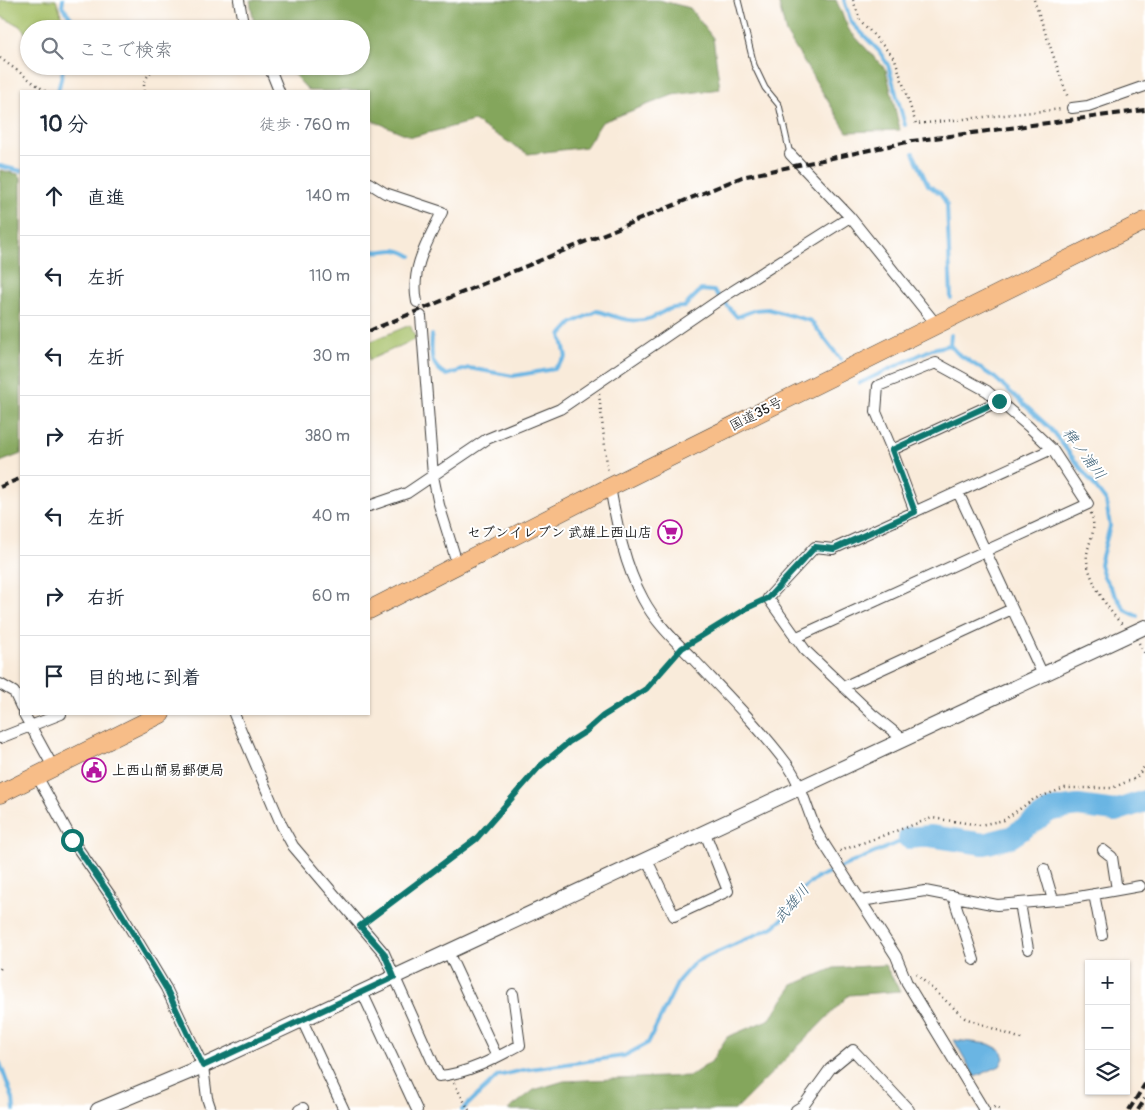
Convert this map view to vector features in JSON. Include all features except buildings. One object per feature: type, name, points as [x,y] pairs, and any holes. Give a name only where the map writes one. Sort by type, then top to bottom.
[{"type":"highway","name":"国道35号","points":[[370,610],[610,487],[1145,221]]},
{"type":"highway","points":[[0,794],[159,715]]},
{"type":"street","points":[[238,0],[242,20]]},
{"type":"street","points":[[273,75],[279,90]]},
{"type":"street","points":[[1072,108],[1088,106],[1145,86]]},
{"type":"street","points":[[790,154],[850,217],[936,324]]},
{"type":"street","points":[[370,185],[385,193],[442,212],[419,258],[415,272],[414,288],[417,302]]},
{"type":"street","points":[[370,506],[408,493],[487,439],[560,409],[725,296],[850,217]]},
{"type":"street","points":[[421,316],[433,476],[438,505],[458,566]]},
{"type":"street","points":[[796,638],[1088,504],[1052,449],[987,391],[936,363],[878,386],[876,412],[915,512]]},
{"type":"street","points":[[892,450],[999,401]]},
{"type":"street","points":[[904,740],[843,687],[796,638],[768,598],[815,547],[834,549],[1052,449]]},
{"type":"street","points":[[610,487],[629,570],[643,600],[658,622],[759,729],[788,766],[801,788],[811,820],[896,956],[908,983],[984,1110]]},
{"type":"street","points":[[958,492],[1043,675]]},
{"type":"street","points":[[843,687],[1012,609]]},
{"type":"street","points":[[98,1110],[203,1066],[1139,630]]},
{"type":"street","points":[[0,684],[14,692],[20,705]]},
{"type":"street","points":[[24,715],[53,768]]},
{"type":"street","points":[[0,738],[59,715]]},
{"type":"street","points":[[234,715],[282,826],[293,846],[384,953],[439,1076],[450,1076],[497,1057],[520,1045],[513,994]]},
{"type":"street","points":[[37,776],[72,840],[112,898],[166,988],[203,1066],[207,1098],[212,1110]]},
{"type":"street","points":[[648,860],[674,916],[728,891],[705,833]]},
{"type":"street","points":[[1103,850],[1112,857],[1117,890]]},
{"type":"street","points":[[1044,869],[1053,900]]},
{"type":"street","points":[[861,901],[924,891],[997,905],[1053,900],[1140,886]]},
{"type":"street","points":[[1094,894],[1102,935]]},
{"type":"street","points":[[953,896],[974,960]]},
{"type":"street","points":[[1020,903],[1028,949]]},
{"type":"street","points":[[448,952],[497,1057]]},
{"type":"street","points":[[362,992],[417,1110]]},
{"type":"street","points":[[302,1020],[344,1110]]},
{"type":"street","points":[[803,1108],[830,1069],[854,1050],[909,1110]]},
{"type":"lane","points":[[738,0],[754,65],[766,88],[779,105],[790,154]]},
{"type":"path","points":[[853,0],[860,20],[894,59],[916,124],[1072,108],[1053,59],[1034,0]]},
{"type":"path","points":[[0,58],[20,73]]},
{"type":"path","points":[[23,75],[44,90]]},
{"type":"path","points":[[144,90],[144,80],[148,75]]},
{"type":"path","points":[[597,383],[610,487]]},
{"type":"path","points":[[1088,504],[1093,520],[1094,535],[1087,554],[1088,571],[1115,618],[1139,630]]},
{"type":"path","points":[[360,926],[476,839],[539,767],[603,716],[646,689],[682,648],[747,608],[768,598]]},
{"type":"path","points":[[831,854],[932,818],[980,825],[1004,820],[1034,799],[1065,788],[1112,788],[1136,778],[1145,766]]},
{"type":"path","points":[[896,956],[965,1018],[1024,1040]]},
{"type":"path","points":[[450,1076],[460,1099],[469,1110]]},
{"type":"green space","points":[[0,0],[56,0],[63,20],[20,20],[20,26],[0,16]]},
{"type":"green space","points":[[250,0],[659,0],[690,8],[713,38],[720,89],[673,95],[602,122],[586,147],[528,154],[474,121],[412,137],[370,119],[370,90],[308,90],[294,75],[370,75],[370,20],[253,20]]},
{"type":"green space","points":[[778,0],[836,0],[849,30],[886,70],[900,130],[847,132],[786,33]]},
{"type":"green space","points":[[0,170],[20,176],[20,454],[0,462]]},
{"type":"green space","points":[[410,325],[416,339],[370,360],[370,342]]},
{"type":"green space","points":[[885,965],[900,991],[849,995],[735,1110],[508,1110],[534,1090],[564,1081],[690,1076],[711,1062],[727,1037],[770,1019],[793,985],[834,968]]},
{"type":"water","points":[[954,1040],[989,1044],[1001,1050],[1004,1058],[1000,1066],[975,1077]]},
{"type":"waterway","points":[[63,0],[62,6],[72,20]]},
{"type":"waterway","name":"稗ノ浦川","points":[[844,0],[851,22],[879,51],[888,65],[905,125]]},
{"type":"waterway","points":[[58,90],[62,75]]},
{"type":"waterway","name":"稗ノ浦川","points":[[913,153],[928,185],[941,194],[947,205],[951,298]]},
{"type":"waterway","points":[[0,166],[20,171]]},
{"type":"waterway","points":[[370,250],[380,252],[398,250],[411,256]]},
{"type":"waterway","points":[[432,335],[432,358],[437,367],[447,375],[469,368],[513,376],[554,369],[566,357],[561,335],[572,323],[597,311],[624,319],[644,320],[669,309],[684,307],[701,290],[714,291],[737,317],[755,310],[768,309],[811,321],[841,360]]},
{"type":"waterway","name":"稗ノ浦川","points":[[951,335],[950,345],[957,353],[995,378],[1050,428],[1106,501],[1110,526],[1100,564],[1104,577],[1125,610],[1137,616]]},
{"type":"waterway","points":[[860,383],[932,349],[950,345]]},
{"type":"waterway","name":"武雄川","points":[[909,838],[930,836],[984,844],[1011,837],[1051,810],[1078,806],[1115,811],[1145,801]]},
{"type":"waterway","name":"武雄川","points":[[462,1110],[498,1076],[523,1070],[624,1056],[648,1043],[679,980],[695,962],[773,927],[786,916],[799,892],[816,878],[909,838]]},
{"type":"waterway","points":[[0,1063],[13,1099],[14,1110]]},
{"type":"railway","points":[[370,331],[742,177],[912,141],[1145,110]]},
{"type":"railway","points":[[0,487],[20,478]]},
{"type":"railway","points":[[1129,1110],[1145,1084]]},
{"type":"railway","points":[[1138,1110],[1145,1099]]},
{"type":"place","name":"セブンイレブン 武雄上西山店","points":[[670,532]]},
{"type":"place","name":"上西山簡易郵便局","points":[[94,770]]},
{"type":"route","points":[[72,840],[112,898],[166,988],[203,1066],[394,977],[384,953],[360,926],[476,839],[539,767],[603,716],[646,689],[682,648],[747,608],[768,598],[815,547],[834,549],[915,512],[892,450],[999,401]]}]
